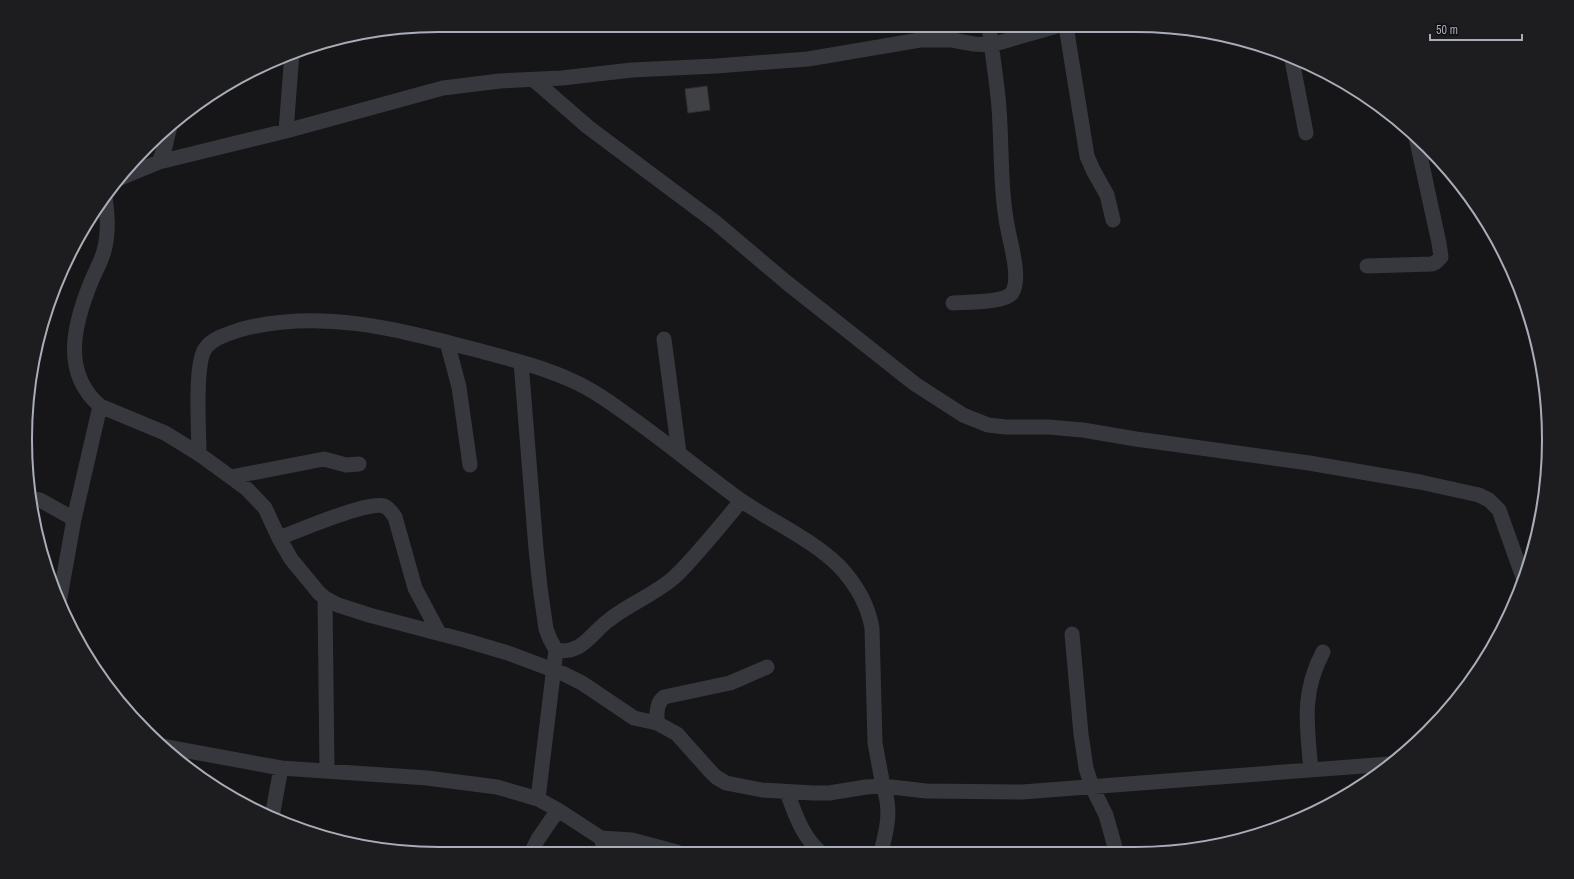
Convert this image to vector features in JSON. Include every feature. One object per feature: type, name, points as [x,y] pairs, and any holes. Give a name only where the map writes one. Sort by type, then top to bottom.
[{"type":"street","points":[[953,303],[1004,298],[1012,292],[1016,280],[1014,258],[1005,205],[998,101],[990,32]]},
{"type":"street","points":[[131,174],[159,162],[286,131],[443,88],[500,81],[534,80],[626,70],[716,66],[808,59],[920,40],[952,40],[991,45],[1036,32]]},
{"type":"street","points":[[1067,32],[1088,156],[1093,170],[1107,195],[1112,220]]},
{"type":"street","points":[[286,131],[291,60]]},
{"type":"street","points":[[1293,64],[1306,133]]},
{"type":"street","points":[[534,80],[588,127],[715,222],[786,282],[915,384],[963,415],[977,422],[993,426],[1048,427],[1083,430],[1136,439],[1302,462],[1420,482],[1479,495],[1489,500],[1499,510],[1520,569]]},
{"type":"street","points":[[159,162],[168,136]]},
{"type":"street","points":[[1367,266],[1432,264],[1440,257],[1439,243],[1418,147]]},
{"type":"street","points":[[106,206],[108,222],[104,249],[78,317],[74,348],[78,376],[83,388],[100,406],[164,433],[199,454],[231,477],[261,502],[291,559],[325,598],[338,605],[369,616],[464,640],[554,670],[582,683],[634,718],[657,723],[677,734],[716,777],[726,783],[762,790],[787,792],[829,793],[883,786],[916,790],[1022,792],[1381,765]]},
{"type":"street","points":[[199,454],[198,404],[200,359],[203,350],[208,344],[223,336],[251,327],[278,323],[319,322],[352,323],[386,327],[520,362],[557,374],[590,389],[679,453],[741,501],[822,551],[841,569],[861,596],[868,611],[872,628],[875,743],[889,810],[888,824],[882,847]]},
{"type":"street","points":[[664,339],[679,453]]},
{"type":"street","points":[[447,342],[459,387],[470,465]]},
{"type":"street","points":[[520,362],[540,587],[546,629],[556,650],[538,799]]},
{"type":"street","points":[[61,590],[74,519],[100,406]]},
{"type":"street","points":[[231,477],[324,459],[346,464],[359,464]]},
{"type":"street","points":[[36,499],[74,519]]},
{"type":"street","points":[[556,650],[575,650],[610,619],[672,580],[741,501]]},
{"type":"street","points":[[279,538],[341,514],[376,506],[384,506],[391,511],[395,517],[416,592],[439,633]]},
{"type":"street","points":[[325,598],[326,770]]},
{"type":"street","points":[[1072,634],[1082,746],[1086,768],[1092,787],[1106,815],[1115,847]]},
{"type":"street","points":[[1310,770],[1306,708],[1313,674],[1323,652]]},
{"type":"street","points":[[657,723],[658,705],[664,698],[730,683],[767,667]]},
{"type":"street","points":[[174,748],[281,768],[326,770],[464,782],[497,787],[538,799],[558,810],[603,846],[632,840],[658,847]]},
{"type":"street","points":[[273,811],[281,768]]},
{"type":"street","points":[[787,792],[801,828],[815,847]]},
{"type":"street","points":[[534,847],[558,810]]},
{"type":"building","points":[[707,86],[710,110],[688,113],[685,89]]}]
